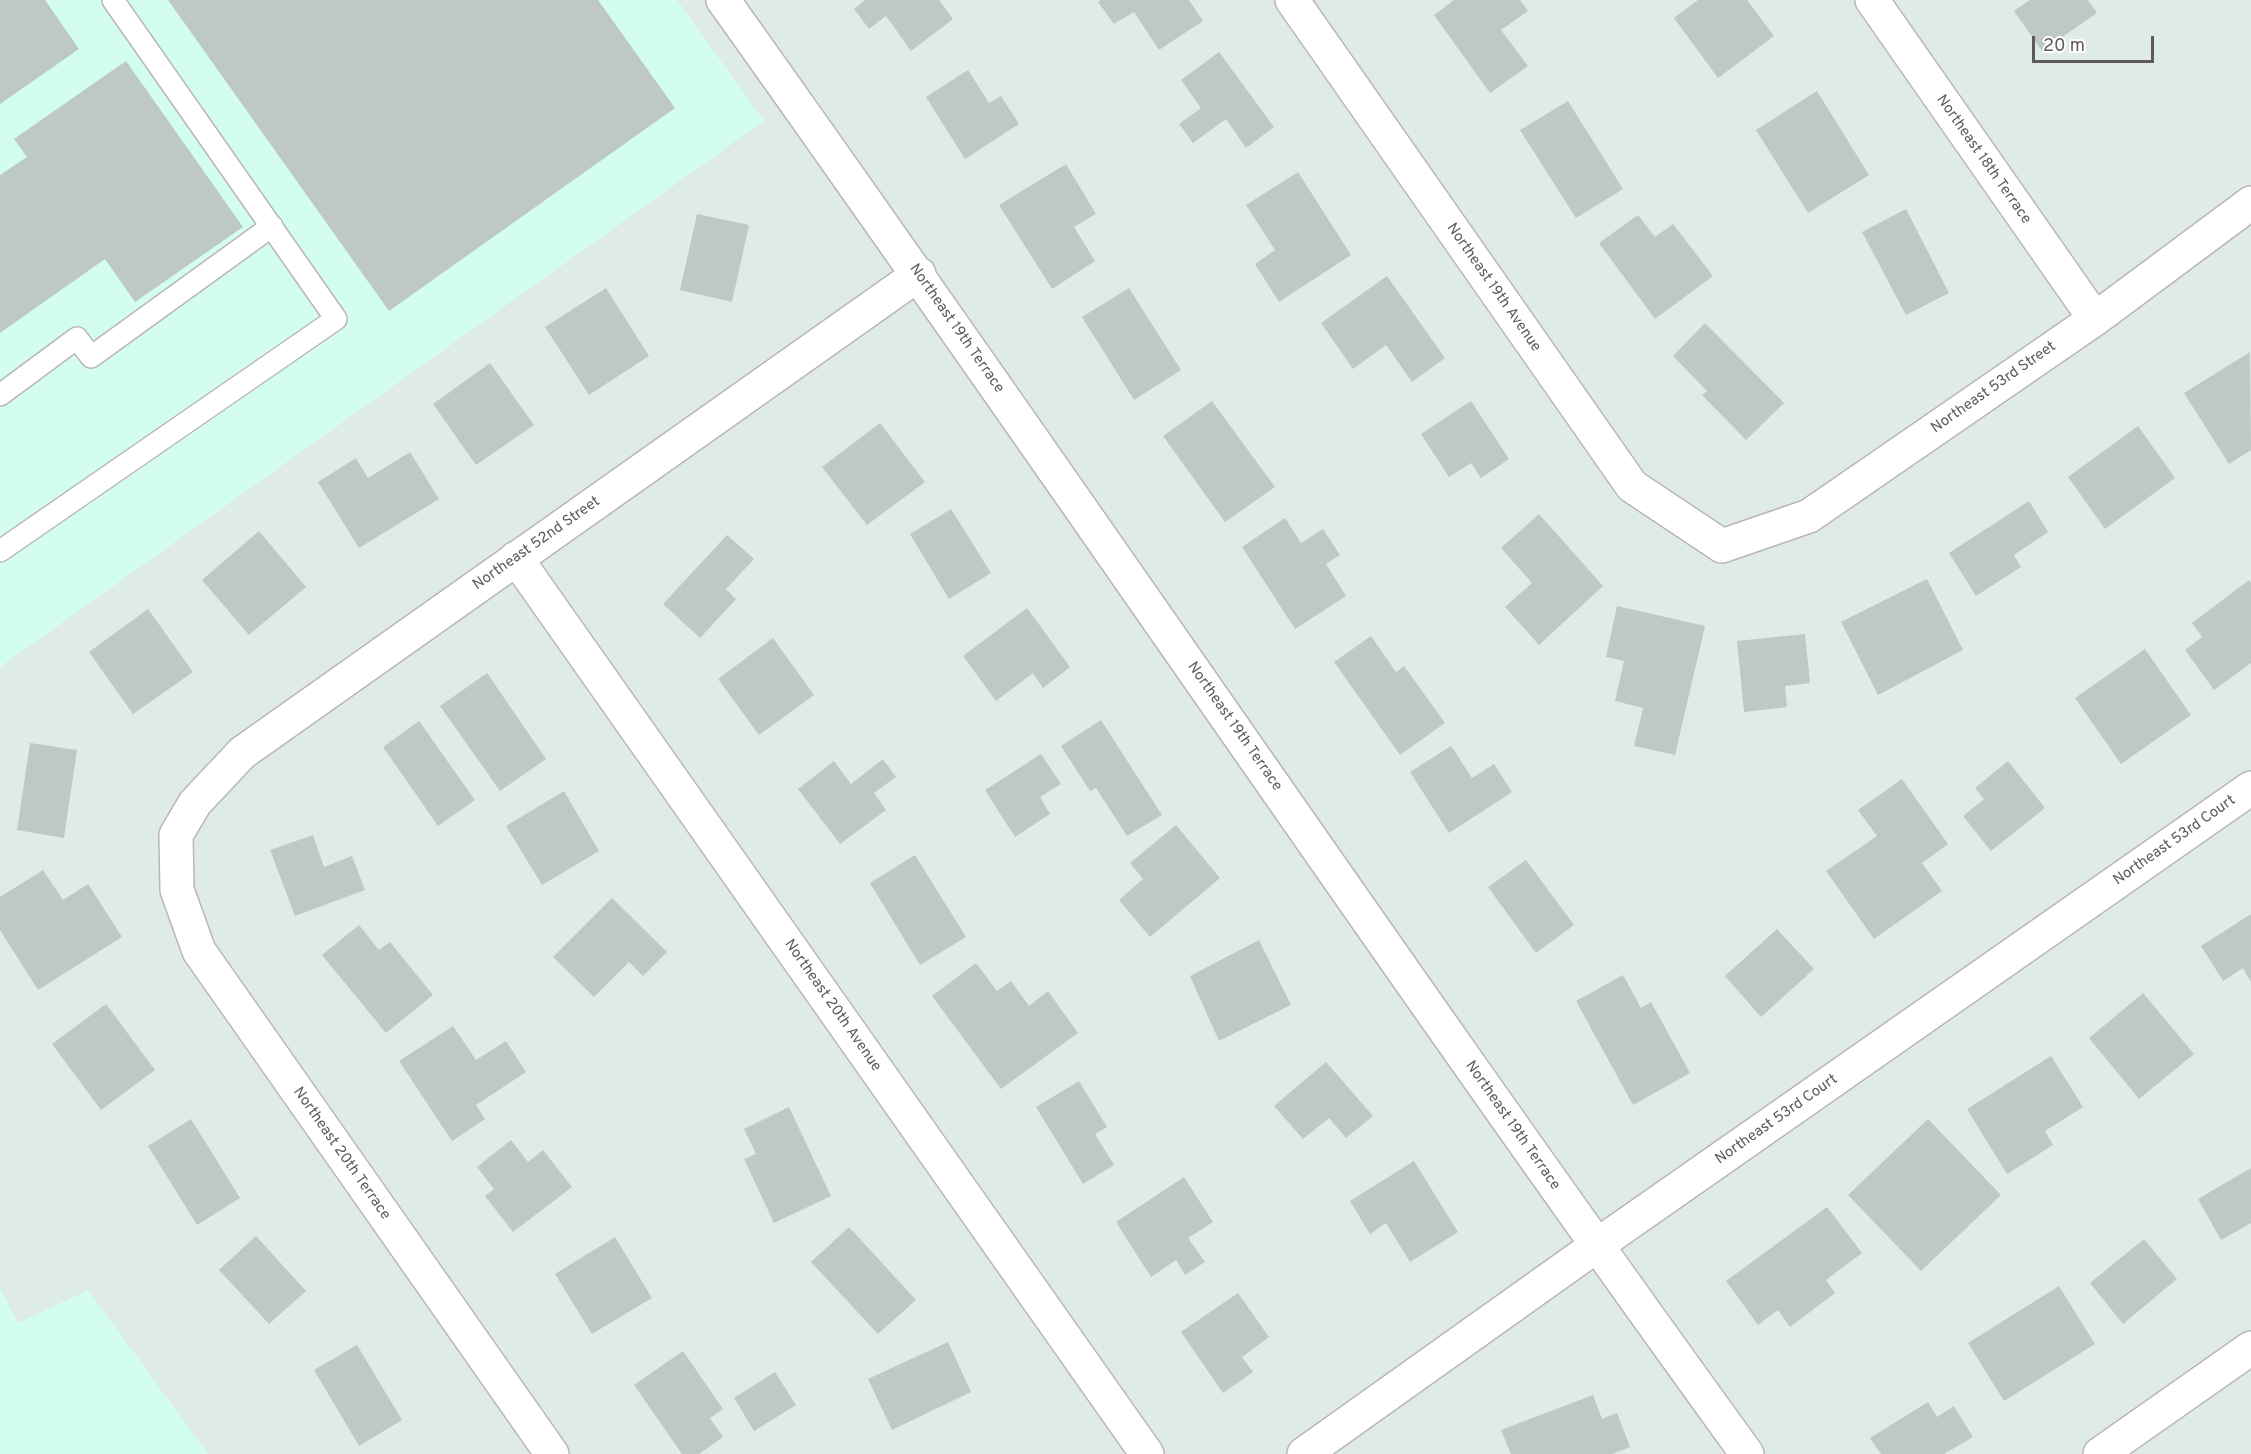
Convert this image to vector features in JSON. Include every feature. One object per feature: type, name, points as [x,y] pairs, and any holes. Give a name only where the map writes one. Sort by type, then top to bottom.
[{"type":"street","name":"Northeast 19th Terrace","points":[[723,0],[919,274],[1596,1246],[1747,1454]]},
{"type":"street","name":"Northeast 19th Avenue","points":[[1292,0],[1632,486],[1722,546]]},
{"type":"street","name":"Northeast 18th Terrace","points":[[1872,0],[2095,319]]},
{"type":"street","name":"Northeast 53rd Street","points":[[1722,546],[1809,516],[2095,319],[2251,203]]},
{"type":"street","name":"Northeast 52nd Street","points":[[176,835],[195,803],[242,753],[919,274]]},
{"type":"street","name":"Northeast 20th Avenue","points":[[516,558],[1147,1454]]},
{"type":"street","name":"Northeast 53rd Court","points":[[1304,1454],[1596,1246],[2251,788]]},
{"type":"street","name":"Northeast 20th Terrace","points":[[176,835],[177,890],[199,951],[552,1454]]},
{"type":"street","points":[[2100,1454],[2248,1358]]},
{"type":"lane","points":[[0,551],[336,319],[113,0]]},
{"type":"lane","points":[[0,394],[77,338],[91,357],[272,226]]},
{"type":"shaded area","points":[[0,0],[677,0],[764,121],[0,667]]},
{"type":"shaded area","points":[[0,1288],[18,1323],[88,1290],[208,1454],[0,1454]]},
{"type":"building","points":[[0,0],[45,0],[79,49],[0,104]]},
{"type":"building","points":[[168,0],[598,0],[675,108],[389,311]]},
{"type":"building","points":[[865,0],[939,0],[953,19],[911,51],[886,16],[869,29],[854,9]]},
{"type":"building","points":[[1101,0],[1189,0],[1203,21],[1159,50],[1134,12],[1114,24],[1098,2]]},
{"type":"building","points":[[1454,0],[1520,0],[1528,11],[1501,30],[1528,66],[1490,93],[1434,15]]},
{"type":"building","points":[[1698,0],[1747,0],[1774,36],[1718,78],[1674,18]]},
{"type":"building","points":[[2030,0],[2088,0],[2097,13],[2042,51],[2014,11]]},
{"type":"building","points":[[1219,52],[1274,127],[1246,148],[1226,119],[1193,143],[1179,124],[1201,108],[1181,80]]},
{"type":"building","points":[[126,61],[243,227],[135,302],[105,259],[0,333],[0,175],[27,157],[14,139]]},
{"type":"building","points":[[968,70],[989,103],[1001,96],[1019,124],[965,159],[926,97]]},
{"type":"building","points":[[1817,91],[1869,175],[1808,213],[1756,130]]},
{"type":"building","points":[[1568,101],[1623,189],[1576,218],[1520,130]]},
{"type":"building","points":[[1066,164],[1096,214],[1074,227],[1095,261],[1052,289],[999,205]]},
{"type":"building","points":[[1298,172],[1351,255],[1279,302],[1255,264],[1275,250],[1246,205]]},
{"type":"building","points":[[1906,209],[1949,293],[1906,315],[1862,232]]},
{"type":"building","points":[[697,214],[749,225],[732,302],[680,290]]},
{"type":"building","points":[[1638,215],[1655,237],[1673,224],[1713,276],[1655,319],[1599,243]]},
{"type":"building","points":[[1387,276],[1445,358],[1412,382],[1386,345],[1353,369],[1321,323]]},
{"type":"building","points":[[606,288],[649,356],[589,395],[545,327]]},
{"type":"building","points":[[1129,288],[1181,370],[1134,400],[1082,317]]},
{"type":"building","points":[[1705,323],[1784,403],[1746,440],[1702,395],[1707,391],[1673,356]]},
{"type":"building","points":[[2250,352],[2251,450],[2229,464],[2184,393]]},
{"type":"building","points":[[490,363],[534,425],[476,465],[433,404]]},
{"type":"building","points":[[1212,401],[1275,487],[1225,522],[1163,436]]},
{"type":"building","points":[[1471,401],[1509,459],[1481,478],[1471,463],[1449,477],[1421,434]]},
{"type":"building","points":[[880,423],[925,482],[867,525],[822,467]]},
{"type":"building","points":[[2138,426],[2175,478],[2105,529],[2068,477]]},
{"type":"building","points":[[410,452],[439,499],[359,548],[318,482],[356,458],[368,478]]},
{"type":"building","points":[[2029,501],[2048,532],[2014,555],[2021,567],[1976,596],[1949,553]]},
{"type":"building","points":[[951,509],[991,573],[949,599],[910,534]]},
{"type":"building","points":[[1539,514],[1603,586],[1539,645],[1505,607],[1532,583],[1501,548]]},
{"type":"building","points":[[1285,518],[1301,543],[1323,529],[1340,555],[1326,564],[1346,596],[1295,629],[1242,547]]},
{"type":"building","points":[[259,531],[306,587],[249,635],[202,580]]},
{"type":"building","points":[[727,535],[754,559],[726,589],[736,599],[700,638],[663,604]]},
{"type":"building","points":[[1927,579],[1963,650],[1878,695],[1841,622]]},
{"type":"building","points":[[2249,580],[2251,583],[2251,663],[2214,690],[2185,650],[2202,637],[2192,623]]},
{"type":"building","points":[[1617,606],[1705,626],[1675,755],[1634,746],[1643,708],[1615,701],[1624,661],[1606,657]]},
{"type":"building","points":[[1027,608],[1070,667],[1043,688],[1033,673],[996,701],[963,656]]},
{"type":"building","points":[[148,609],[193,672],[133,714],[89,652]]},
{"type":"building","points":[[1805,634],[1810,683],[1785,686],[1787,707],[1744,712],[1737,641]]},
{"type":"building","points":[[1371,636],[1396,672],[1404,666],[1445,723],[1400,755],[1334,662]]},
{"type":"building","points":[[773,638],[814,695],[759,735],[718,679]]},
{"type":"building","points":[[2145,649],[2191,715],[2121,764],[2075,698]]},
{"type":"building","points":[[487,673],[546,759],[500,791],[440,706]]},
{"type":"building","points":[[1101,720],[1162,815],[1127,836],[1096,788],[1090,791],[1061,746]]},
{"type":"building","points":[[419,721],[475,800],[438,826],[383,747]]},
{"type":"building","points":[[30,743],[77,750],[64,838],[17,830]]},
{"type":"building","points":[[1451,746],[1472,778],[1494,764],[1512,792],[1449,833],[1410,772]]},
{"type":"building","points":[[1041,754],[1061,784],[1040,797],[1050,814],[1015,837],[985,790]]},
{"type":"building","points":[[883,759],[896,777],[874,793],[886,810],[840,844],[798,789],[834,761],[851,784]]},
{"type":"building","points":[[2008,761],[2045,808],[1991,851],[1963,816],[1984,799],[1975,788]]},
{"type":"building","points":[[1902,779],[1948,844],[1922,863],[1942,891],[1874,939],[1826,871],[1877,836],[1858,810]]},
{"type":"building","points":[[564,791],[599,851],[542,885],[506,826]]},
{"type":"building","points":[[1176,825],[1220,878],[1150,937],[1119,900],[1143,879],[1130,863]]},
{"type":"building","points":[[313,835],[324,867],[352,856],[365,890],[295,916],[270,850]]},
{"type":"building","points":[[915,855],[966,937],[920,965],[870,883]]},
{"type":"building","points":[[1526,860],[1574,925],[1536,953],[1488,887]]},
{"type":"building","points":[[43,870],[63,900],[88,884],[122,937],[38,990],[0,930],[0,897]]},
{"type":"building","points":[[612,898],[667,952],[643,976],[629,962],[594,997],[553,957]]},
{"type":"building","points":[[2251,914],[2251,982],[2243,968],[2223,981],[2201,946]]},
{"type":"building","points":[[359,925],[379,950],[390,942],[433,995],[386,1033],[322,955]]},
{"type":"building","points":[[1777,929],[1814,969],[1761,1017],[1725,976]]},
{"type":"building","points":[[1259,940],[1291,1005],[1219,1041],[1190,976]]},
{"type":"building","points":[[976,963],[997,991],[1011,981],[1029,1006],[1048,991],[1078,1033],[1001,1089],[932,996]]},
{"type":"building","points":[[1623,975],[1641,1008],[1651,1002],[1690,1073],[1633,1105],[1576,1001]]},
{"type":"building","points":[[2143,993],[2194,1054],[2139,1099],[2089,1038]]},
{"type":"building","points":[[106,1004],[155,1070],[101,1110],[52,1044]]},
{"type":"building","points":[[453,1026],[476,1060],[506,1041],[526,1072],[476,1105],[485,1119],[452,1141],[399,1061]]},
{"type":"building","points":[[2051,1056],[2083,1107],[2045,1131],[2053,1145],[2007,1174],[1967,1109]]},
{"type":"building","points":[[1326,1062],[1373,1116],[1346,1138],[1329,1118],[1303,1139],[1274,1106]]},
{"type":"building","points":[[1079,1081],[1107,1127],[1095,1134],[1114,1165],[1083,1184],[1036,1107]]},
{"type":"building","points":[[789,1107],[831,1196],[774,1223],[744,1159],[756,1154],[744,1129]]},
{"type":"building","points":[[191,1119],[240,1198],[197,1225],[148,1146]]},
{"type":"building","points":[[1928,1119],[2001,1195],[1921,1271],[1848,1195]]},
{"type":"building","points":[[511,1140],[528,1162],[543,1150],[572,1187],[513,1232],[485,1196],[494,1189],[477,1167]]},
{"type":"building","points":[[1414,1161],[1458,1232],[1410,1262],[1386,1223],[1370,1234],[1350,1201]]},
{"type":"building","points":[[2251,1168],[2251,1223],[2221,1240],[2198,1199]]},
{"type":"building","points":[[1184,1177],[1213,1222],[1188,1238],[1205,1262],[1185,1275],[1176,1260],[1151,1277],[1116,1222]]},
{"type":"building","points":[[1827,1207],[1862,1253],[1826,1280],[1835,1293],[1790,1327],[1778,1310],[1758,1325],[1726,1281]]},
{"type":"building","points":[[849,1227],[916,1300],[878,1334],[811,1262]]},
{"type":"building","points":[[256,1236],[306,1291],[269,1324],[219,1270]]},
{"type":"building","points":[[615,1237],[652,1298],[592,1334],[555,1274]]},
{"type":"building","points":[[2144,1239],[2177,1279],[2123,1324],[2090,1283]]},
{"type":"building","points":[[2059,1286],[2095,1344],[2004,1401],[1968,1343]]},
{"type":"building","points":[[1238,1293],[1269,1337],[1242,1357],[1253,1372],[1223,1393],[1181,1332]]},
{"type":"building","points":[[948,1342],[971,1392],[892,1430],[868,1379]]},
{"type":"building","points":[[357,1345],[402,1420],[359,1446],[314,1370]]},
{"type":"building","points":[[683,1351],[723,1409],[710,1418],[723,1437],[699,1454],[682,1454],[634,1385]]},
{"type":"building","points":[[775,1372],[796,1405],[754,1431],[734,1398]]},
{"type":"building","points":[[1593,1395],[1602,1419],[1617,1413],[1630,1447],[1612,1454],[1511,1454],[1501,1430]]},
{"type":"building","points":[[1928,1402],[1937,1417],[1954,1406],[1973,1437],[1944,1454],[1881,1454],[1870,1438]]}]
